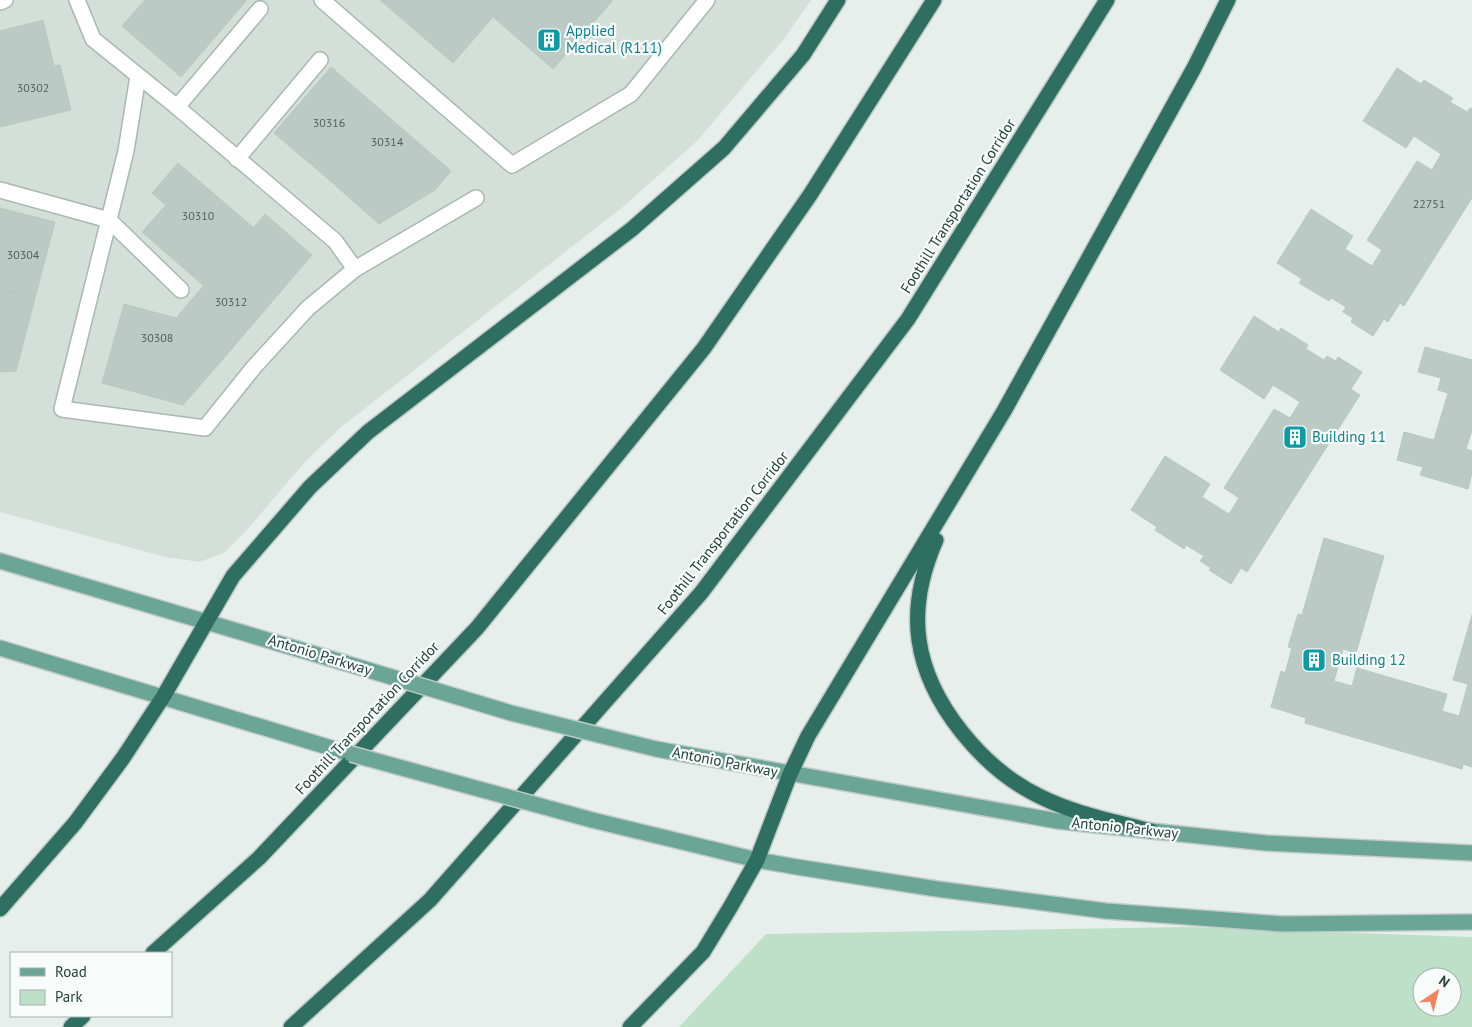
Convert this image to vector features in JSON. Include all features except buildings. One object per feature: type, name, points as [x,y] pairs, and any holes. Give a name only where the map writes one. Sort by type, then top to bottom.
[{"type":"highway","points":[[0,909],[75,823],[123,758],[163,697],[233,576],[310,488],[368,432],[632,229],[724,148],[803,55],[838,0]]},
{"type":"highway","name":"Foothill Transportation Corridor","points":[[154,952],[259,858],[483,621],[704,348],[810,195],[934,0]]},
{"type":"highway","name":"Foothill Transportation Corridor","points":[[291,1027],[430,900],[701,594],[908,319],[1107,0]]},
{"type":"highway","points":[[630,1027],[703,952],[731,906],[757,860],[790,774],[808,736],[1004,411],[1184,84],[1228,0]]},
{"type":"highway","points":[[959,487],[926,563],[920,586],[918,612],[919,640],[926,669],[937,694],[952,718],[970,740],[991,763],[1010,779],[1041,797],[1081,813],[1150,831]]},
{"type":"highway","points":[[71,1027],[82,1017]]},
{"type":"main road","name":"Antonio Parkway","points":[[0,561],[512,713],[656,749],[1057,821],[1266,843],[1472,852]]},
{"type":"main road","points":[[0,648],[279,733],[490,793],[757,860],[937,889],[1106,911],[1282,924],[1472,922]]},
{"type":"lane","points":[[0,2],[5,0]]},
{"type":"lane","points":[[77,0],[94,39],[335,241],[355,269]]},
{"type":"lane","points":[[322,0],[512,165],[631,94],[707,0]]},
{"type":"lane","points":[[177,107],[260,9]]},
{"type":"lane","points":[[237,159],[320,60]]},
{"type":"lane","points":[[138,76],[126,151],[62,408],[205,428],[254,367],[308,308],[355,269],[476,198]]},
{"type":"lane","points":[[0,190],[109,220],[182,290]]},
{"type":"shaded area","points":[[0,0],[811,0],[783,40],[697,141],[624,206],[340,428],[304,463],[246,531],[225,552],[200,562],[165,557],[0,512]]},
{"type":"green space","points":[[1187,927],[1472,937],[1472,1027],[679,1027],[766,934]]},
{"type":"place","name":"Applied Medical (R111)","points":[[549,40]]},
{"type":"place","name":"Building 11","points":[[1295,437]]},
{"type":"place","name":"Building 12","points":[[1314,660]]}]
